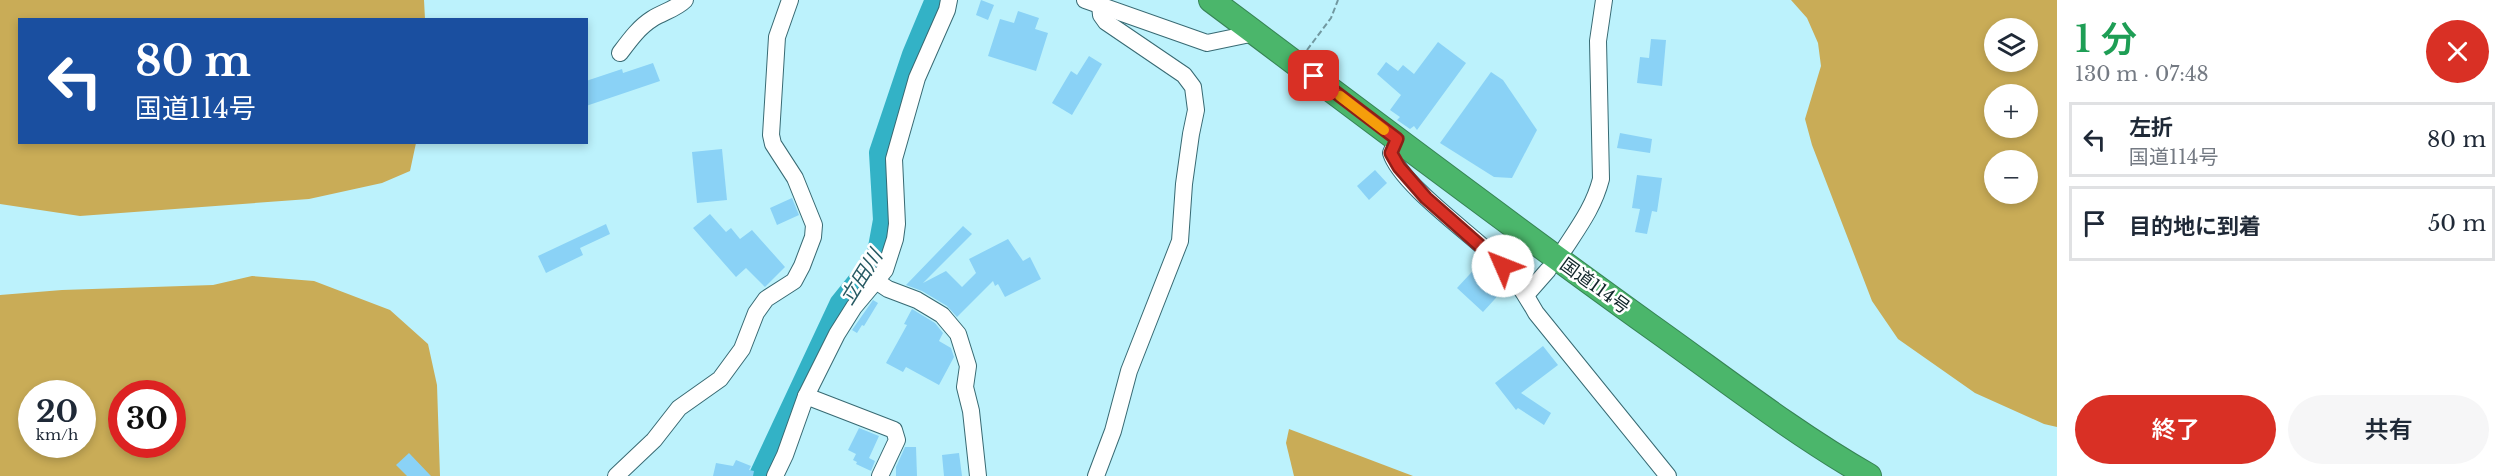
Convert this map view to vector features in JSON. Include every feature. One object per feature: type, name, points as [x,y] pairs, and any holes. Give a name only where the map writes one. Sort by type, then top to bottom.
[{"type":"highway","name":"国道114号","points":[[1211,0],[1545,250],[1729,382],[1841,460],[1869,476]]},
{"type":"street","points":[[620,53],[650,20],[680,5],[685,0]]},
{"type":"street","points":[[616,476],[649,445],[679,408],[720,378],[742,349],[756,314],[766,299],[795,281],[813,237],[813,225],[795,178],[773,144],[771,135],[777,37],[790,0]]},
{"type":"street","points":[[775,476],[806,396],[854,307],[885,270],[895,239],[897,224],[894,159],[917,78],[949,0]]},
{"type":"street","points":[[1565,248],[1596,199],[1601,179],[1598,41],[1604,0]]},
{"type":"street","points":[[1092,3],[1207,43],[1255,33]]},
{"type":"street","points":[[1092,3],[1106,22],[1184,75],[1193,87],[1196,110],[1185,174],[1180,241],[1129,371],[1113,431],[1096,476]]},
{"type":"street","points":[[1397,139],[1391,153],[1399,167],[1426,198],[1493,255],[1526,295],[1536,313],[1568,354],[1668,476]]},
{"type":"street","points":[[1526,295],[1548,270]]},
{"type":"street","points":[[876,281],[942,315],[958,334],[968,366],[965,387],[978,476]]},
{"type":"street","points":[[806,396],[894,430],[897,440],[880,476]]},
{"type":"path","points":[[1297,64],[1330,18],[1338,0]]},
{"type":"shaded area","points":[[0,0],[424,0],[425,18],[18,18],[18,144],[416,144],[410,171],[382,183],[309,199],[80,216],[0,204]]},
{"type":"shaded area","points":[[1791,0],[2057,0],[2057,427],[2044,424],[1975,393],[1898,339],[1872,301],[1812,145],[1805,119],[1821,66],[1818,43],[1807,18]]},
{"type":"shaded area","points":[[252,276],[314,281],[390,310],[428,344],[437,385],[440,476],[0,476],[0,295],[62,290],[213,285]]},
{"type":"shaded area","points":[[1289,429],[1413,476],[1294,476],[1286,443]]},
{"type":"building","points":[[981,0],[994,5],[988,20],[976,15]]},
{"type":"building","points":[[1018,11],[1039,18],[1035,29],[1048,33],[1036,71],[988,56],[1000,19],[1014,23]]},
{"type":"building","points":[[1651,39],[1666,40],[1662,86],[1637,83],[1640,57],[1649,58]]},
{"type":"building","points":[[1438,42],[1466,63],[1417,130],[1414,126],[1410,129],[1397,120],[1400,117],[1390,110],[1401,95],[1377,74],[1386,62],[1398,71],[1403,65],[1414,74]]},
{"type":"building","points":[[1089,56],[1102,64],[1072,115],[1052,103],[1071,71],[1077,75]]},
{"type":"building","points":[[653,63],[660,81],[588,105],[588,80],[622,69],[623,73]]},
{"type":"building","points":[[1491,72],[1503,80],[1537,130],[1512,178],[1494,177],[1440,143]]},
{"type":"building","points":[[1620,133],[1652,139],[1650,153],[1617,148]]},
{"type":"building","points":[[722,149],[727,200],[697,203],[692,152]]},
{"type":"building","points":[[1375,170],[1387,183],[1369,200],[1357,186]]},
{"type":"building","points":[[1637,175],[1662,178],[1657,212],[1652,211],[1647,234],[1635,232],[1640,209],[1632,208]]},
{"type":"building","points":[[792,198],[799,215],[777,225],[770,208]]},
{"type":"building","points":[[710,214],[726,232],[731,228],[740,239],[752,230],[785,267],[765,287],[746,268],[736,277],[693,228]]},
{"type":"building","points":[[606,224],[610,234],[580,248],[583,255],[546,273],[538,256]]},
{"type":"building","points":[[963,226],[972,234],[923,283],[946,271],[962,287],[976,273],[969,259],[1008,239],[1023,261],[1030,257],[1041,279],[1005,297],[998,284],[995,286],[993,281],[957,317],[947,306],[922,291],[906,285]]},
{"type":"building","points":[[1481,262],[1499,279],[1496,282],[1504,289],[1483,312],[1457,288]]},
{"type":"building","points":[[873,300],[878,303],[857,333],[852,330]]},
{"type":"building","points":[[912,309],[935,323],[943,333],[939,341],[951,348],[954,357],[939,385],[906,367],[903,372],[886,363],[907,325],[904,324]]},
{"type":"building","points":[[1543,346],[1558,365],[1521,393],[1551,413],[1544,425],[1518,408],[1516,410],[1495,383]]},
{"type":"building","points":[[859,428],[879,436],[869,458],[875,461],[871,471],[856,464],[857,462],[853,460],[856,454],[848,450]]},
{"type":"building","points":[[905,447],[916,447],[917,476],[896,476],[896,467]]},
{"type":"building","points":[[409,453],[431,476],[407,476],[396,465]]},
{"type":"building","points":[[959,453],[962,476],[944,476],[942,455]]},
{"type":"building","points":[[736,460],[751,466],[749,470],[754,471],[753,476],[713,476],[716,463],[733,466]]},
{"type":"waterway","name":"立田川","points":[[762,476],[842,305],[875,264],[880,253],[886,220],[882,153],[915,55],[938,0]]},
{"type":"slow traffic","points":[[1340,96],[1384,130]]},
{"type":"route","points":[[1314,76],[1397,139],[1391,153],[1393,160],[1426,198],[1503,266]]}]
